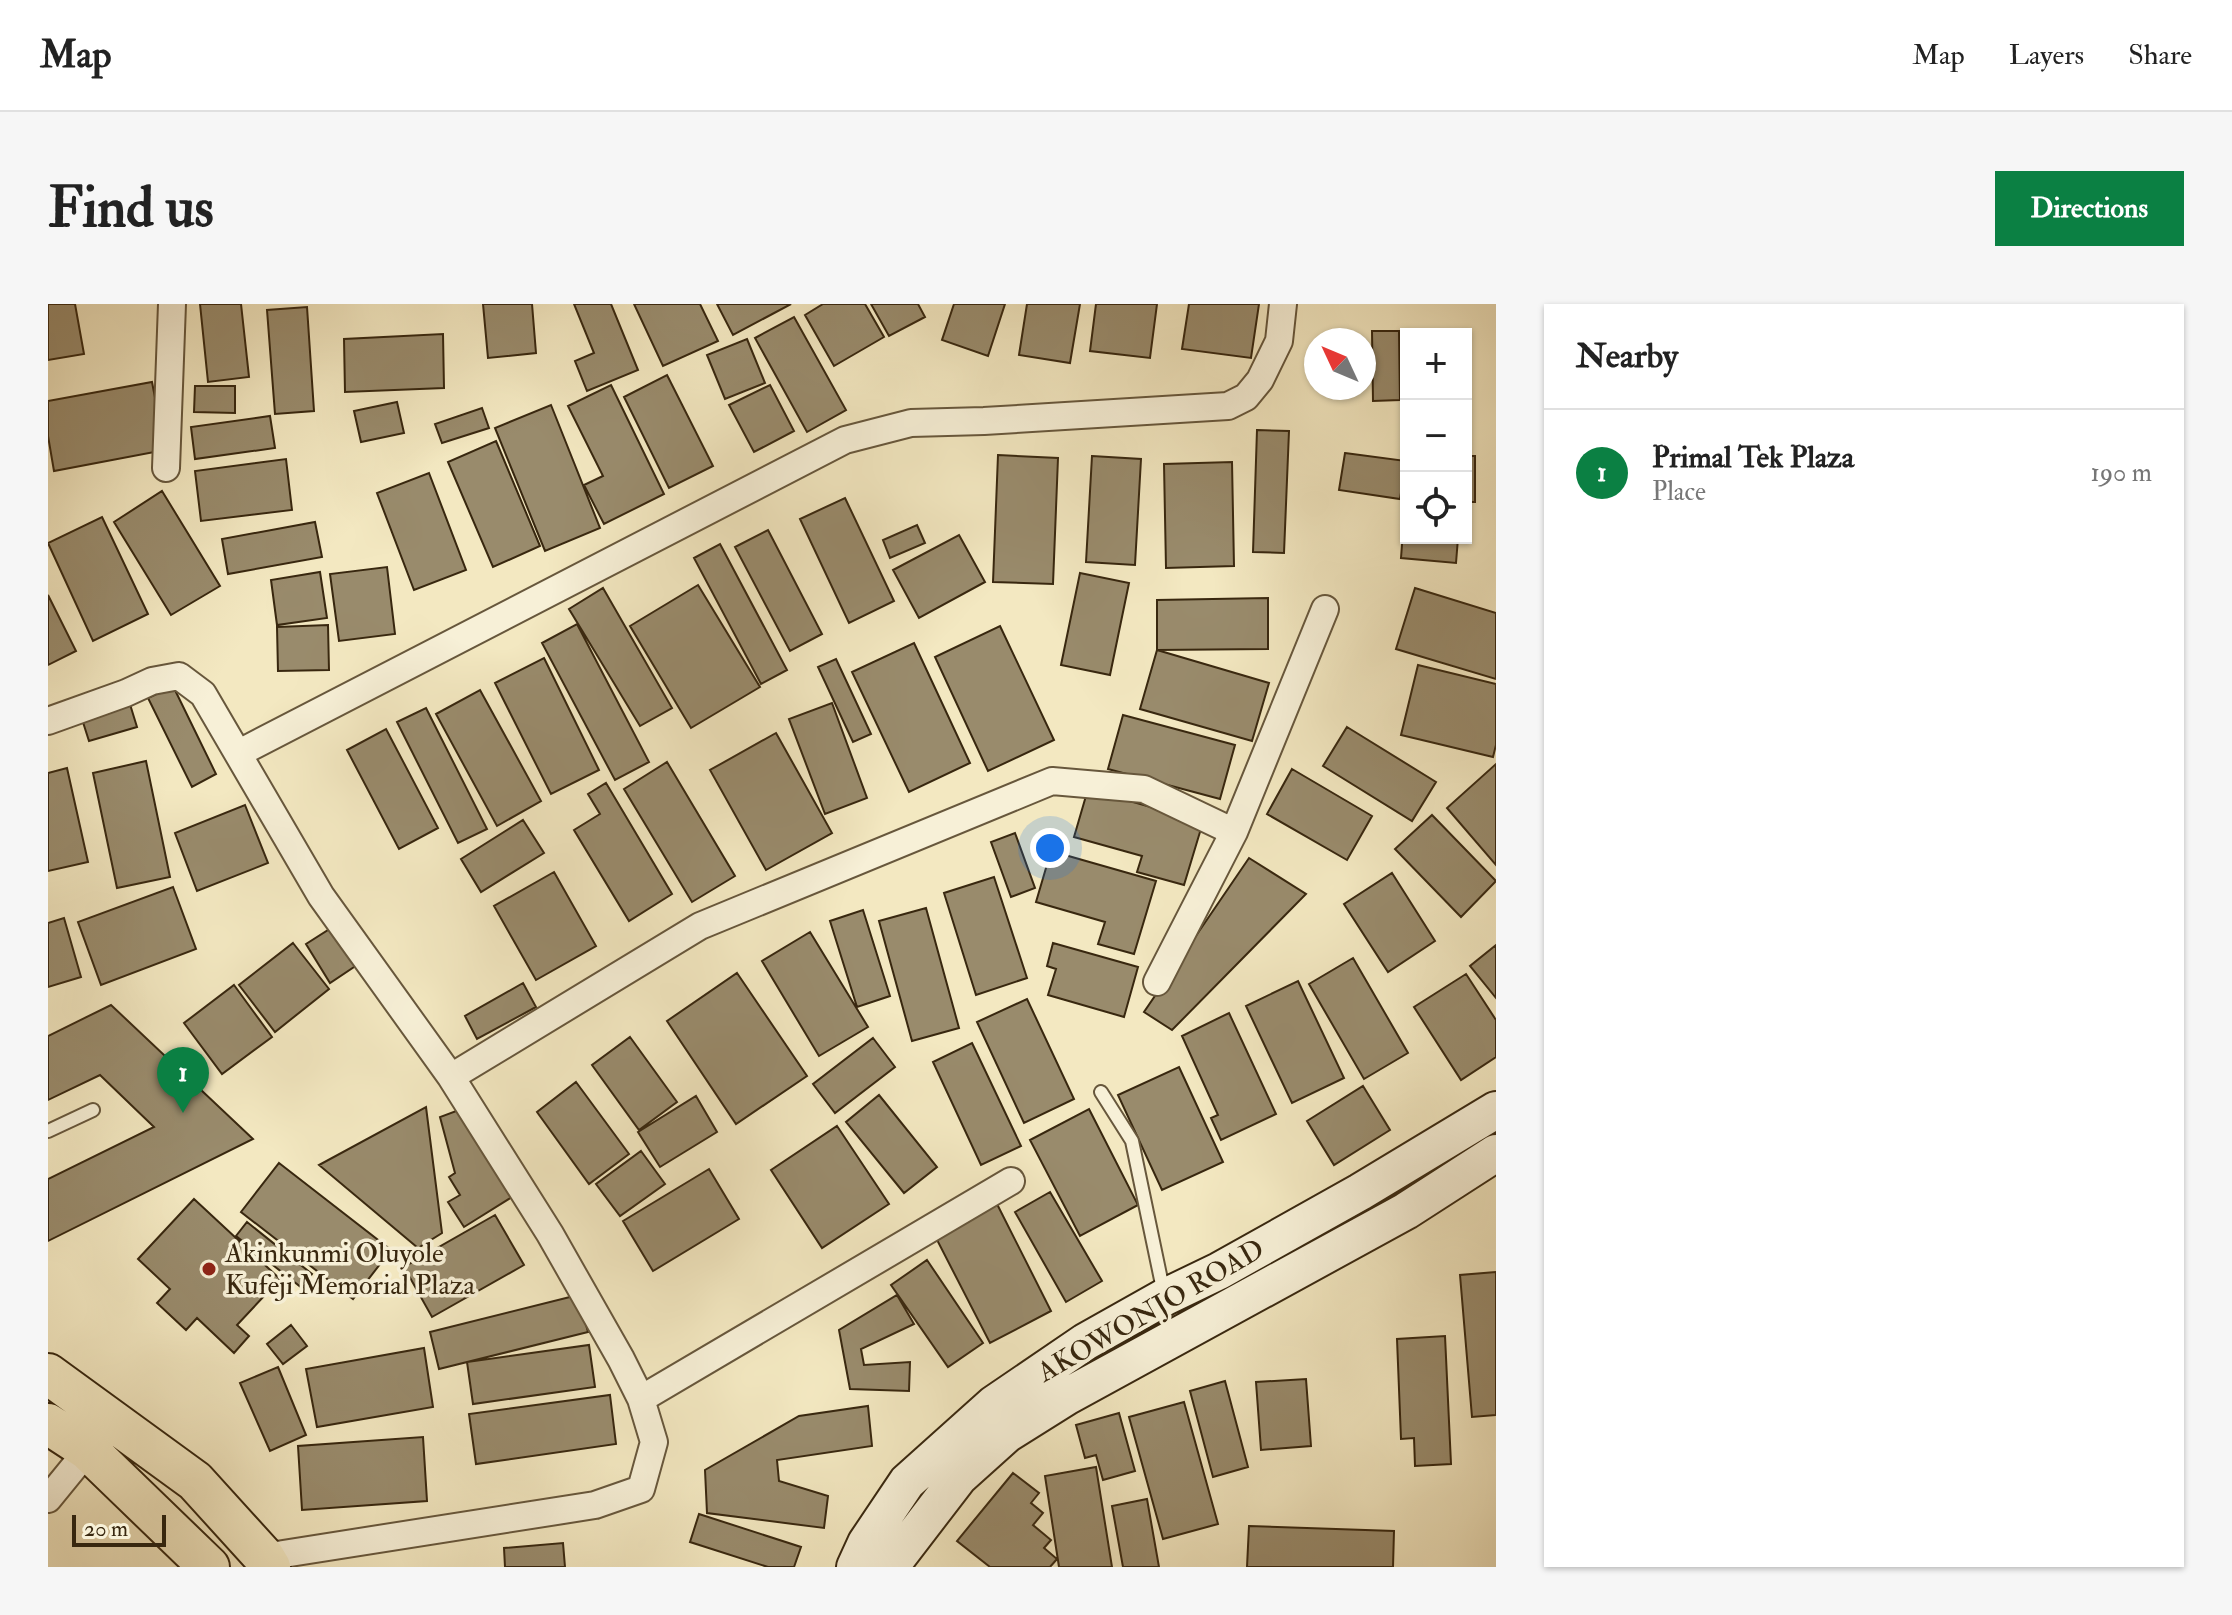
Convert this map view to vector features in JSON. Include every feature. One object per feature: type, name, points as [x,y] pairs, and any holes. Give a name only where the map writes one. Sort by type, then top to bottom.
[{"type":"main road","name":"AKOWONJO ROAD","points":[[882,1561],[907,1482],[994,1404],[1085,1342],[1283,1236],[1496,1110]]},
{"type":"main road","name":"AKOWONJO ROAD","points":[[882,1561],[959,1477],[1007,1434],[1066,1397],[1406,1211],[1496,1153]]},
{"type":"main road","points":[[48,1374],[195,1481],[267,1562]]},
{"type":"main road","points":[[48,1424],[88,1450],[209,1567]]},
{"type":"street","points":[[166,468],[172,304]]},
{"type":"street","points":[[239,753],[845,440],[911,423],[1228,406],[1246,397],[1260,380],[1279,341],[1283,304]]},
{"type":"street","points":[[1157,982],[1234,832],[1325,609]]},
{"type":"street","points":[[48,721],[152,681],[179,676],[203,694],[321,896],[451,1077],[550,1234],[621,1359],[641,1399],[654,1442],[641,1489],[595,1505],[267,1562]]},
{"type":"street","points":[[451,1077],[700,926],[1052,781],[1144,789],[1234,832]]},
{"type":"street","points":[[641,1399],[1011,1181]]},
{"type":"street","points":[[48,1499],[88,1450]]},
{"type":"lane","points":[[1101,1092],[1132,1141],[1165,1297]]},
{"type":"lane","points":[[48,1131],[93,1110]]},
{"type":"building","points":[[48,304],[75,304],[84,354],[48,360]]},
{"type":"building","points":[[200,304],[241,304],[249,377],[208,382]]},
{"type":"building","points":[[483,304],[532,304],[536,353],[488,358]]},
{"type":"building","points":[[574,304],[611,304],[638,370],[587,391],[575,361],[594,353]]},
{"type":"building","points":[[634,304],[700,304],[718,341],[663,366]]},
{"type":"building","points":[[717,304],[791,304],[733,335]]},
{"type":"building","points":[[823,304],[865,304],[884,337],[834,366],[805,315]]},
{"type":"building","points":[[871,304],[918,304],[925,317],[889,336]]},
{"type":"building","points":[[954,304],[1005,304],[988,356],[942,340]]},
{"type":"building","points":[[1027,304],[1080,304],[1070,363],[1019,355]]},
{"type":"building","points":[[1096,304],[1157,304],[1150,358],[1090,351]]},
{"type":"building","points":[[1189,304],[1259,304],[1251,358],[1182,349]]},
{"type":"building","points":[[307,307],[314,411],[275,414],[267,310]]},
{"type":"building","points":[[794,317],[846,410],[807,432],[755,338]]},
{"type":"building","points":[[1376,331],[1399,331],[1400,400],[1373,401],[1376,400]]},
{"type":"building","points":[[443,334],[444,388],[345,392],[344,339]]},
{"type":"building","points":[[747,339],[765,383],[725,399],[707,355]]},
{"type":"building","points":[[667,375],[713,466],[669,488],[624,397]]},
{"type":"building","points":[[152,382],[165,450],[54,471],[48,436],[48,401]]},
{"type":"building","points":[[611,385],[664,494],[604,524],[584,485],[603,476],[568,406]]},
{"type":"building","points":[[770,385],[794,431],[754,452],[729,405]]},
{"type":"building","points":[[195,386],[235,386],[235,413],[194,412]]},
{"type":"building","points":[[397,402],[404,433],[361,442],[354,411]]},
{"type":"building","points":[[551,405],[600,528],[545,551],[495,428]]},
{"type":"building","points":[[482,408],[489,428],[442,443],[435,424]]},
{"type":"building","points":[[270,416],[275,448],[195,459],[191,427]]},
{"type":"building","points":[[1257,430],[1289,431],[1284,553],[1253,552]]},
{"type":"building","points":[[496,441],[540,546],[493,567],[448,462]]},
{"type":"building","points":[[1345,453],[1400,460],[1400,499],[1339,490]]},
{"type":"building","points":[[998,455],[1058,458],[1053,584],[993,582]]},
{"type":"building","points":[[1092,456],[1141,459],[1135,565],[1086,562]]},
{"type":"building","points":[[1472,456],[1475,456],[1475,502],[1472,502]]},
{"type":"building","points":[[286,459],[292,510],[201,521],[195,471]]},
{"type":"building","points":[[1232,462],[1234,566],[1166,568],[1164,464]]},
{"type":"building","points":[[429,473],[466,570],[414,590],[377,493]]},
{"type":"building","points":[[162,491],[220,586],[171,615],[114,522]]},
{"type":"building","points":[[845,498],[894,601],[849,623],[800,519]]},
{"type":"building","points":[[102,517],[148,614],[93,641],[48,543]]},
{"type":"building","points":[[315,522],[322,557],[228,574],[222,539]]},
{"type":"building","points":[[917,525],[925,543],[890,558],[883,540]]},
{"type":"building","points":[[768,530],[822,634],[790,651],[735,547]]},
{"type":"building","points":[[959,535],[985,582],[919,618],[893,570]]},
{"type":"building","points":[[720,544],[787,670],[761,684],[694,558]]},
{"type":"building","points":[[1402,544],[1458,544],[1456,563],[1401,558]]},
{"type":"building","points":[[387,567],[395,634],[339,641],[330,574]]},
{"type":"building","points":[[320,572],[327,618],[277,625],[271,580]]},
{"type":"building","points":[[1080,573],[1129,583],[1110,675],[1061,665]]},
{"type":"building","points":[[698,585],[760,687],[691,728],[630,626]]},
{"type":"building","points":[[603,588],[672,708],[640,726],[569,609]]},
{"type":"building","points":[[1415,588],[1496,613],[1496,679],[1396,649]]},
{"type":"building","points":[[48,595],[76,651],[48,665]]},
{"type":"building","points":[[1268,598],[1268,649],[1157,650],[1157,600]]},
{"type":"building","points":[[577,624],[649,762],[615,780],[542,643]]},
{"type":"building","points":[[328,625],[329,670],[278,671],[277,627]]},
{"type":"building","points":[[1000,626],[1054,740],[988,771],[935,657]]},
{"type":"building","points":[[914,643],[970,763],[909,792],[852,672]]},
{"type":"building","points":[[1157,650],[1269,683],[1252,741],[1140,709]]},
{"type":"building","points":[[544,658],[599,770],[551,794],[495,683]]},
{"type":"building","points":[[836,659],[871,734],[853,742],[818,667]]},
{"type":"building","points":[[1418,665],[1496,684],[1496,745],[1493,757],[1401,735]]},
{"type":"building","points":[[173,686],[216,774],[192,787],[148,698]]},
{"type":"building","points":[[480,690],[541,801],[497,826],[436,714]]},
{"type":"building","points":[[129,701],[137,727],[89,741],[81,716]]},
{"type":"building","points":[[832,703],[867,798],[825,814],[789,719]]},
{"type":"building","points":[[426,708],[487,829],[458,843],[397,722]]},
{"type":"building","points":[[1123,715],[1235,745],[1220,799],[1108,769]]},
{"type":"building","points":[[1347,727],[1436,782],[1412,821],[1323,766]]},
{"type":"building","points":[[386,729],[438,828],[399,849],[347,750]]},
{"type":"building","points":[[776,733],[832,833],[766,870],[710,770]]},
{"type":"building","points":[[146,761],[170,877],[117,888],[93,773]]},
{"type":"building","points":[[667,762],[735,876],[692,902],[624,789]]},
{"type":"building","points":[[1496,764],[1496,865],[1447,808]]},
{"type":"building","points":[[67,768],[88,862],[48,871],[48,773]]},
{"type":"building","points":[[1292,769],[1372,816],[1347,860],[1267,814]]},
{"type":"building","points":[[606,783],[672,894],[629,921],[574,830],[600,814],[588,794]]},
{"type":"building","points":[[1088,789],[1203,822],[1184,885],[1137,872],[1142,856],[1074,837]]},
{"type":"building","points":[[245,805],[268,863],[197,891],[175,833]]},
{"type":"building","points":[[1432,815],[1496,881],[1461,917],[1395,849]]},
{"type":"building","points":[[523,820],[544,853],[481,892],[461,859]]},
{"type":"building","points":[[1015,833],[1035,888],[1011,897],[991,842]]},
{"type":"building","points":[[1051,851],[1156,881],[1134,954],[1098,944],[1105,922],[1036,902]]},
{"type":"building","points":[[1249,858],[1306,894],[1172,1030],[1144,1012]]},
{"type":"building","points":[[554,872],[596,946],[536,980],[494,906]]},
{"type":"building","points":[[1392,873],[1435,941],[1388,972],[1344,904]]},
{"type":"building","points":[[994,877],[1027,978],[976,995],[944,893]]},
{"type":"building","points":[[173,887],[196,949],[101,985],[78,922]]},
{"type":"building","points":[[926,908],[959,1028],[912,1041],[879,921]]},
{"type":"building","points":[[863,910],[890,996],[857,1007],[830,921]]},
{"type":"building","points":[[64,918],[81,977],[48,987],[48,923]]},
{"type":"building","points":[[336,925],[360,963],[330,983],[306,944]]},
{"type":"building","points":[[810,932],[868,1027],[819,1056],[762,961]]},
{"type":"building","points":[[293,943],[329,989],[275,1032],[239,985]]},
{"type":"building","points":[[1053,943],[1138,967],[1124,1017],[1048,995],[1056,969],[1047,966]]},
{"type":"building","points":[[1496,945],[1496,998],[1470,966]]},
{"type":"building","points":[[1353,958],[1408,1053],[1364,1079],[1309,984]]},
{"type":"building","points":[[737,973],[807,1076],[736,1124],[667,1021]]},
{"type":"building","points":[[1466,974],[1496,1020],[1496,1057],[1461,1080],[1414,1007]]},
{"type":"building","points":[[1298,981],[1344,1078],[1292,1103],[1246,1006]]},
{"type":"building","points":[[523,983],[536,1007],[477,1039],[465,1016]]},
{"type":"building","points":[[234,985],[272,1037],[222,1074],[184,1023]]},
{"type":"building","points":[[1027,999],[1074,1099],[1024,1123],[977,1022]]},
{"type":"building","points":[[111,1005],[253,1139],[48,1241],[48,1179],[154,1127],[100,1075],[48,1100],[48,1036]]},
{"type":"building","points":[[1229,1013],[1276,1114],[1221,1140],[1211,1118],[1218,1115],[1182,1036]]},
{"type":"building","points":[[630,1037],[677,1102],[639,1130],[592,1065]]},
{"type":"building","points":[[873,1038],[895,1067],[835,1113],[813,1084]]},
{"type":"building","points":[[972,1043],[1021,1146],[981,1165],[933,1062]]},
{"type":"building","points":[[1179,1067],[1223,1162],[1162,1190],[1118,1095]]},
{"type":"building","points":[[576,1082],[629,1154],[589,1184],[537,1112]]},
{"type":"building","points":[[1363,1086],[1390,1130],[1334,1165],[1307,1121]]},
{"type":"building","points":[[879,1095],[937,1167],[904,1193],[846,1122]]},
{"type":"building","points":[[696,1096],[717,1132],[660,1167],[638,1132]]},
{"type":"building","points":[[426,1107],[442,1233],[418,1248],[319,1165]]},
{"type":"building","points":[[467,1107],[520,1192],[464,1227],[448,1202],[460,1195],[449,1177],[455,1173],[440,1117]]},
{"type":"building","points":[[1089,1109],[1138,1205],[1080,1236],[1030,1140]]},
{"type":"building","points":[[837,1126],[889,1204],[822,1248],[771,1170]]},
{"type":"building","points":[[641,1151],[665,1184],[620,1216],[596,1184]]},
{"type":"building","points":[[279,1163],[391,1250],[353,1299],[241,1212]]},
{"type":"building","points":[[709,1169],[739,1219],[653,1271],[623,1221]]},
{"type":"building","points":[[1050,1192],[1102,1281],[1066,1302],[1015,1212]]},
{"type":"building","name":"Akinkunmi Oluyole Kufeji Memorial Plaza","points":[[194,1199],[280,1279],[237,1325],[249,1336],[234,1353],[197,1318],[186,1330],[157,1303],[170,1289],[138,1259]]},
{"type":"building","points":[[996,1202],[1051,1311],[990,1343],[934,1234]]},
{"type":"building","points":[[495,1215],[524,1265],[432,1317],[404,1267]]},
{"type":"building","points":[[247,1222],[312,1274],[302,1288],[236,1236]]},
{"type":"building","points":[[927,1260],[983,1343],[948,1367],[891,1285]]},
{"type":"building","points":[[1496,1272],[1496,1415],[1472,1417],[1460,1275]]},
{"type":"building","points":[[578,1295],[588,1332],[439,1369],[430,1332]]},
{"type":"building","points":[[897,1295],[914,1324],[861,1349],[864,1365],[910,1362],[909,1391],[850,1389],[839,1330]]},
{"type":"building","points":[[291,1325],[307,1346],[283,1364],[267,1344]]},
{"type":"building","points":[[1445,1336],[1451,1464],[1415,1466],[1414,1438],[1401,1439],[1397,1339]]},
{"type":"building","points":[[589,1345],[595,1387],[473,1404],[467,1362]]},
{"type":"building","points":[[424,1348],[433,1407],[317,1427],[306,1369]]},
{"type":"building","points":[[278,1367],[306,1435],[270,1451],[240,1383]]},
{"type":"building","points":[[1306,1379],[1311,1446],[1261,1450],[1256,1382]]},
{"type":"building","points":[[1225,1381],[1248,1467],[1213,1477],[1190,1391]]},
{"type":"building","points":[[610,1395],[616,1444],[476,1464],[469,1414]]},
{"type":"building","points":[[1184,1402],[1218,1524],[1163,1539],[1129,1417]]},
{"type":"building","points":[[868,1406],[872,1446],[777,1460],[779,1481],[828,1496],[824,1528],[707,1513],[705,1470],[799,1416]]},
{"type":"building","points":[[1119,1413],[1135,1471],[1103,1480],[1096,1455],[1085,1458],[1076,1425]]},
{"type":"building","points":[[423,1437],[427,1501],[302,1510],[298,1446]]},
{"type":"building","points":[[1096,1467],[1112,1567],[1059,1567],[1045,1476]]},
{"type":"building","points":[[1013,1473],[1039,1493],[1031,1503],[1043,1513],[1033,1525],[1051,1540],[1044,1548],[1057,1559],[1050,1567],[990,1567],[957,1541]]},
{"type":"building","points":[[1147,1499],[1159,1567],[1123,1567],[1112,1506]]},
{"type":"building","points":[[699,1514],[801,1547],[794,1567],[768,1567],[690,1542]]},
{"type":"building","points":[[1249,1526],[1394,1531],[1393,1567],[1247,1567]]},
{"type":"building","points":[[563,1543],[565,1567],[505,1567],[504,1548]]},
{"type":"place","name":"Primal Tek Plaza","points":[[183,1113]]},
{"type":"place","name":"Akinkunmi Oluyole Kufeji Memorial Plaza","points":[[209,1269]]}]
